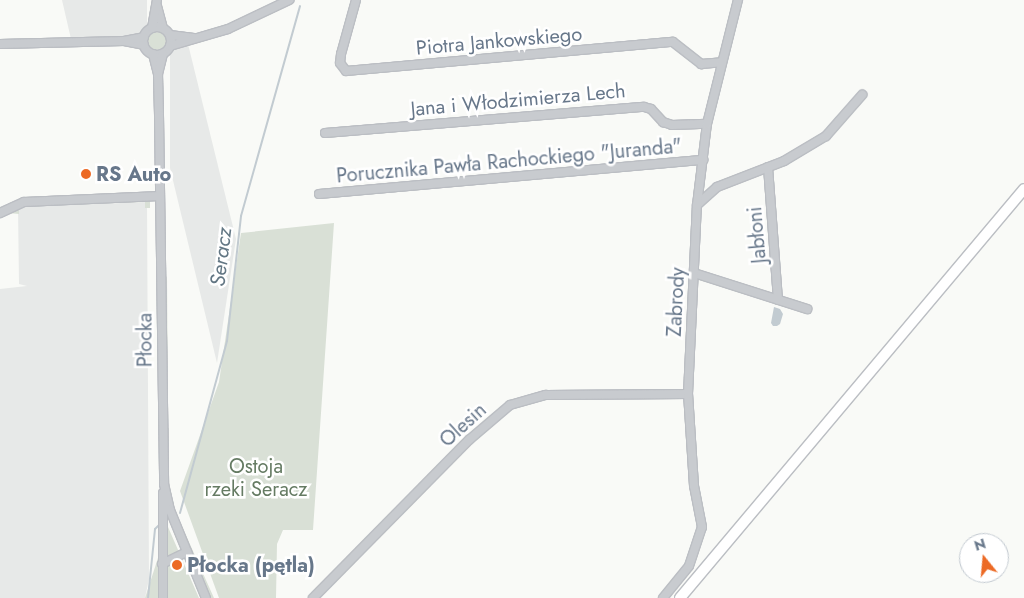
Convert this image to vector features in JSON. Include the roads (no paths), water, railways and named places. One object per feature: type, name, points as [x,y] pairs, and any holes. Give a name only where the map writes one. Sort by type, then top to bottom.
[{"type":"main road","points":[[680,598],[1024,189]]},
{"type":"street","points":[[144,41],[153,54],[163,54],[170,46],[228,29],[273,4],[289,0]]},
{"type":"street","name":"Piotra Jankowskiego","points":[[356,0],[341,54],[340,63],[346,70],[673,42],[701,64],[722,62]]},
{"type":"street","name":"Zabrody","points":[[664,598],[689,566],[702,527],[694,486],[688,394],[697,204],[707,124],[738,0]]},
{"type":"street","points":[[157,3],[163,28],[170,35],[194,38]]},
{"type":"street","points":[[144,41],[152,28],[157,3]]},
{"type":"street","points":[[152,28],[163,28]]},
{"type":"street","points":[[170,35],[170,46]]},
{"type":"street","points":[[0,44],[144,41]]},
{"type":"street","name":"Płocka","points":[[153,54],[158,74],[164,484],[170,510],[206,598]]},
{"type":"street","name":"Płocka","points":[[158,74],[163,54]]},
{"type":"street","points":[[697,204],[718,187],[784,161],[826,136],[862,95]]},
{"type":"street","name":"Jana i Włodzimierza Lech","points":[[325,132],[644,107],[651,109],[663,122],[672,125],[707,124]]},
{"type":"street","name":"Porucznika Pawła Rachockiego \"Juranda\"","points":[[319,194],[703,160]]},
{"type":"street","name":"Jabłoni","points":[[768,167],[778,300]]},
{"type":"street","points":[[0,213],[24,202],[160,196]]},
{"type":"street","name":"Jabłoni","points":[[694,272],[807,309]]},
{"type":"street","name":"Olesin","points":[[313,598],[469,440],[510,405],[546,396],[688,394]]},
{"type":"street","points":[[163,598],[164,484]]},
{"type":"street","points":[[162,564],[188,552]]},
{"type":"waterway","name":"Seracz","points":[[180,513],[227,341],[241,216],[300,6]]},
{"type":"waterway","name":"Seracz","points":[[148,598],[155,529],[161,523]]},
{"type":"place","name":"RS Auto","points":[[86,174]]},
{"type":"place","name":"Płocka (pętla)","points":[[177,565]]},
{"type":"park label","name":"Ostoja rzeki Seracz","points":[[256,478]]}]
